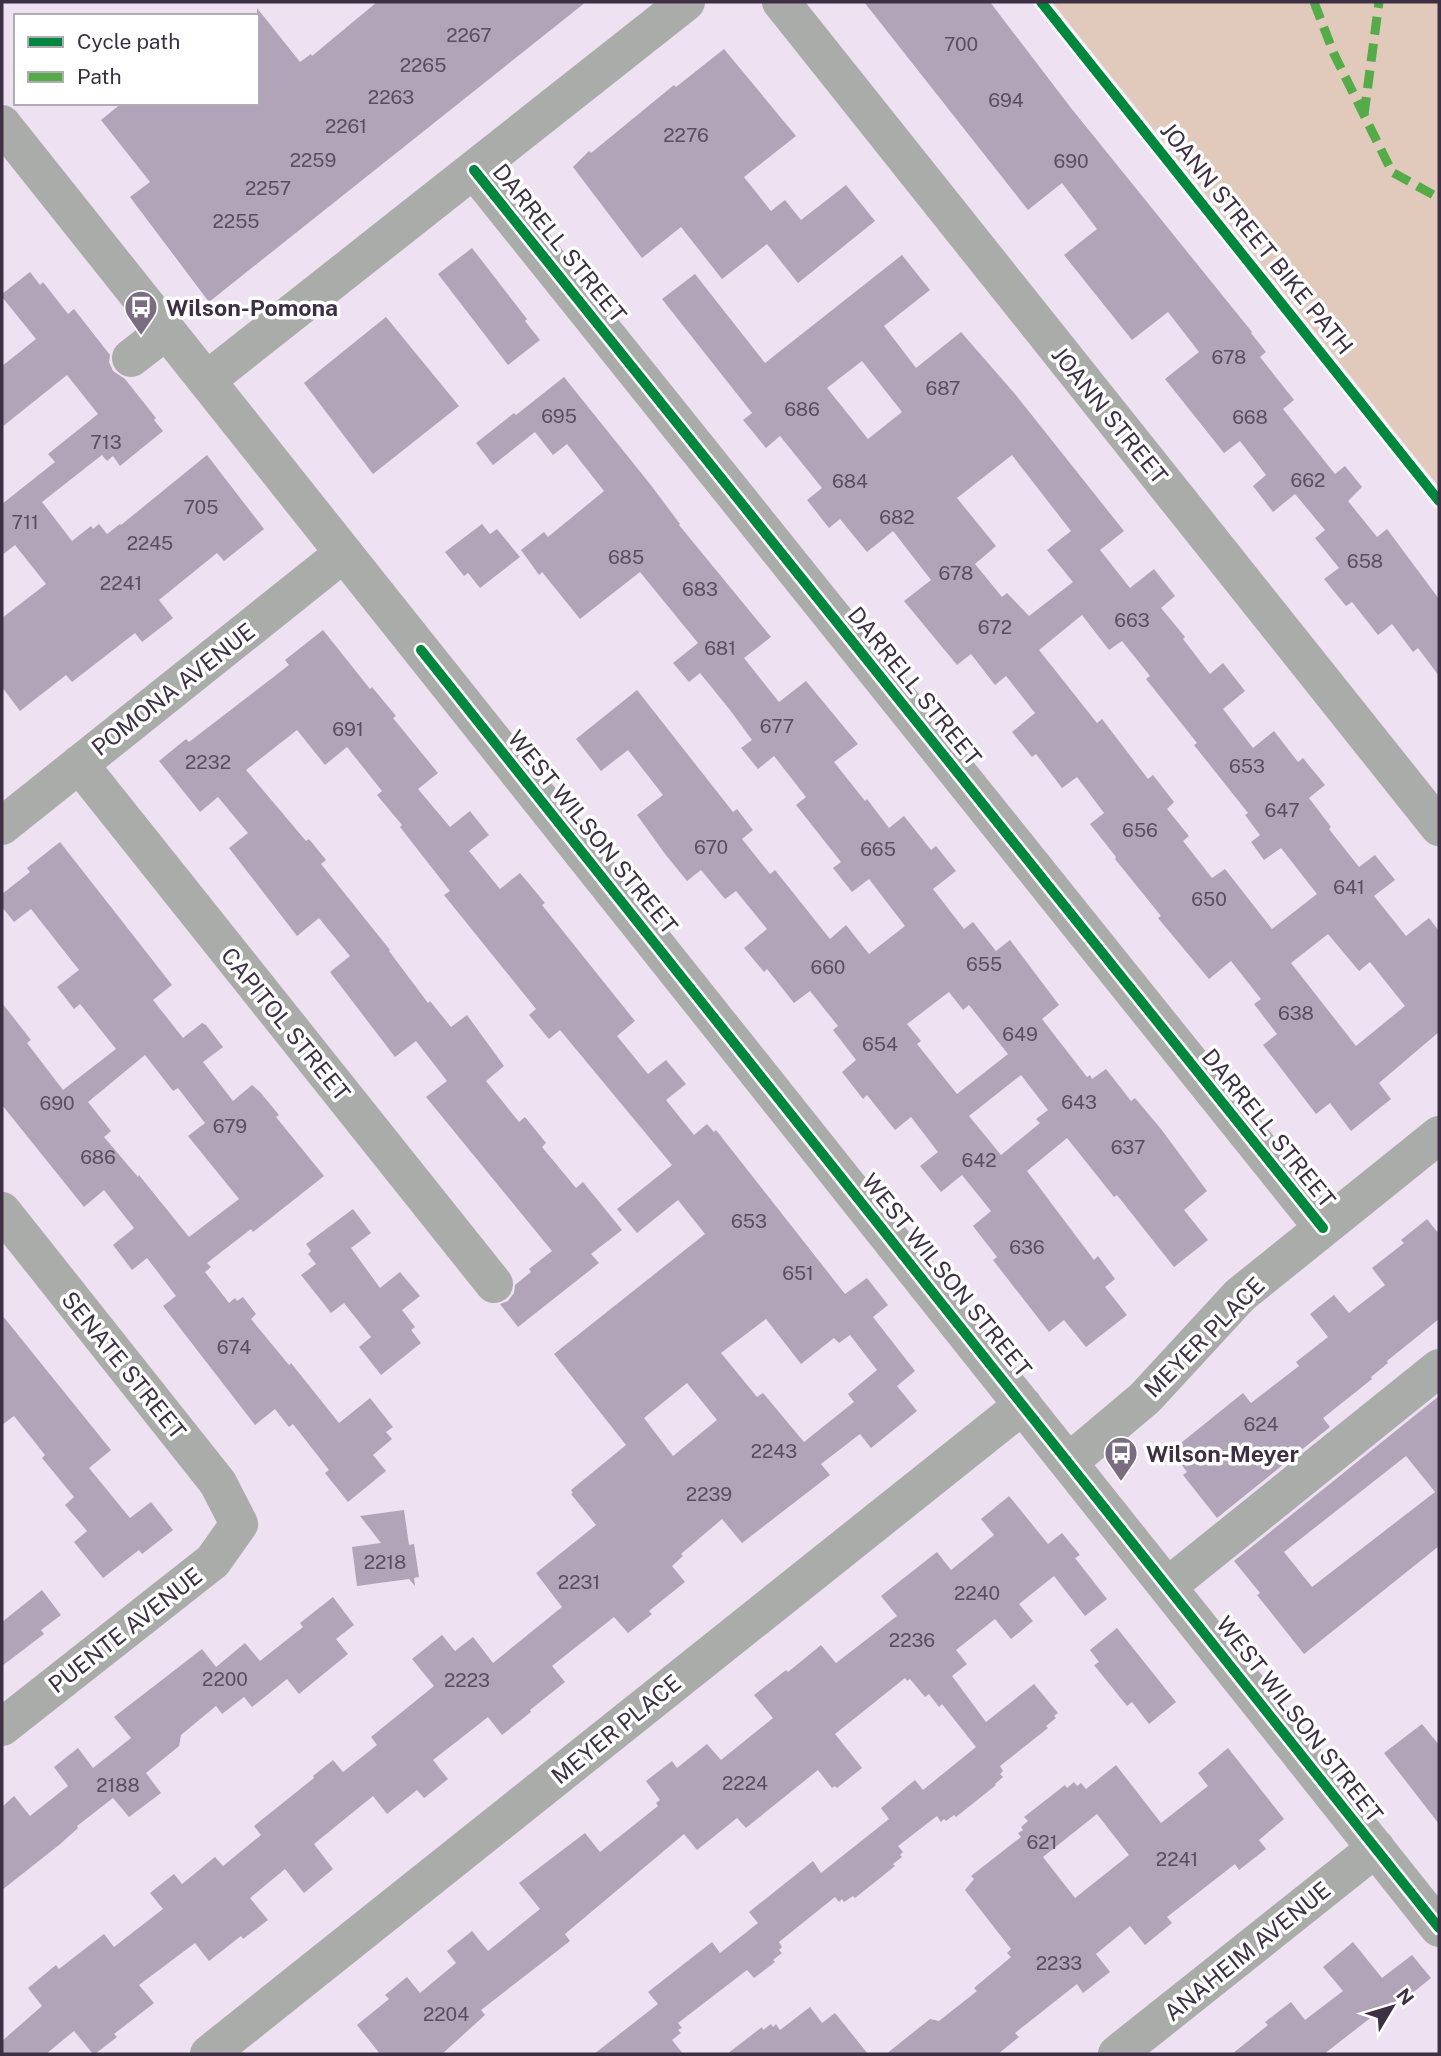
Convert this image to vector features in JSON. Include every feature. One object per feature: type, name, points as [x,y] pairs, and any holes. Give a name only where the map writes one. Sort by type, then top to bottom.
[{"type":"street","points":[[206,380],[686,2]]},
{"type":"street","name":"JOANN STREET","points":[[781,2],[1439,827]]},
{"type":"street","name":"WEST WILSON STREET","points":[[2,124],[1376,1848],[1432,1904]]},
{"type":"street","name":"DARRELL STREET","points":[[474,170],[1323,1228]]},
{"type":"street","points":[[131,358],[166,331]]},
{"type":"street","name":"POMONA AVENUE","points":[[2,826],[344,553]]},
{"type":"street","name":"CAPITOL STREET","points":[[79,764],[494,1284]]},
{"type":"street","name":"MEYER PLACE","points":[[1069,1462],[1145,1398],[1240,1295],[1439,1135]]},
{"type":"street","name":"SENATE STREET","points":[[2,1211],[218,1483],[239,1524]]},
{"type":"street","points":[[1168,1586],[1439,1368]]},
{"type":"street","name":"MEYER PLACE","points":[[209,2054],[1023,1405]]},
{"type":"street","name":"PUENTE AVENUE","points":[[2,1727],[213,1560],[239,1524]]},
{"type":"street","name":"ANAHEIM AVENUE","points":[[1117,2054],[1376,1848]]},
{"type":"shaded area","points":[[1052,2],[1439,2],[1439,487]]},
{"type":"building","points":[[377,2],[586,2],[209,302],[130,197],[150,182],[101,120],[120,105],[259,105],[257,8],[300,62],[311,54],[312,56]]},
{"type":"building","points":[[864,2],[990,2],[1071,108],[1252,332],[1266,352],[1260,357],[1294,400],[1283,409],[1335,474],[1345,466],[1362,487],[1348,501],[1377,537],[1387,529],[1439,599],[1439,676],[1418,648],[1413,652],[1392,624],[1378,635],[1352,602],[1346,606],[1324,579],[1339,568],[1315,538],[1325,530],[1295,494],[1273,512],[1253,486],[1266,475],[1240,441],[1224,453],[1165,379],[1199,352],[1168,312],[1132,340],[1064,255],[1097,229],[1062,183],[1028,210]]},
{"type":"building","points":[[724,49],[796,136],[744,177],[771,211],[785,200],[801,220],[846,185],[875,221],[798,283],[767,244],[722,279],[681,227],[642,258],[573,167],[589,151],[591,153],[674,85],[676,87]]},
{"type":"building","points":[[472,248],[540,340],[508,365],[438,274]]},
{"type":"building","points":[[902,255],[930,290],[884,326],[916,368],[961,332],[1015,394],[1124,531],[1100,550],[1130,588],[1154,569],[1175,596],[1161,608],[1185,637],[1183,639],[1210,674],[1223,663],[1245,691],[1223,709],[1253,748],[1274,731],[1298,762],[1303,758],[1325,785],[1309,798],[1331,827],[1329,829],[1359,867],[1375,855],[1395,880],[1374,896],[1406,936],[1429,918],[1439,931],[1439,1032],[1379,1083],[1391,1099],[1351,1131],[1330,1103],[1316,1114],[1263,1045],[1277,1034],[1254,1004],[1261,999],[1231,961],[1209,979],[1158,918],[1161,916],[1090,824],[1104,813],[1077,777],[1062,788],[1036,754],[1032,757],[1012,732],[1035,713],[1006,676],[995,685],[971,654],[957,665],[904,601],[931,580],[893,531],[867,552],[840,519],[829,528],[807,500],[822,488],[780,436],[766,448],[743,420],[752,413],[662,299],[695,274],[765,363]],"holes":[[[862,361],[902,412],[868,439],[827,388]],[[1012,455],[1071,531],[1047,550],[1073,582],[1029,616],[1007,593],[1002,597],[975,564],[996,546],[957,498]],[[1082,615],[1109,650],[1122,641],[1150,676],[1146,679],[1197,743],[1194,745],[1248,813],[1245,815],[1260,835],[1251,842],[1264,860],[1281,848],[1317,894],[1272,929],[1225,869],[1212,878],[1183,841],[1189,836],[1167,809],[1174,802],[1153,775],[1148,779],[1102,719],[1097,723],[1039,650]],[[1328,934],[1359,971],[1370,962],[1405,1006],[1356,1046],[1291,963]]]},
{"type":"building","points":[[30,272],[40,285],[43,282],[68,314],[74,309],[110,355],[109,362],[113,371],[125,379],[163,431],[120,466],[113,456],[107,461],[102,455],[42,502],[72,541],[91,526],[93,529],[99,524],[107,534],[207,455],[264,529],[224,561],[217,553],[159,600],[173,618],[142,642],[135,633],[72,682],[66,675],[20,711],[2,687],[2,618],[46,584],[15,545],[2,555],[2,504],[55,462],[48,454],[98,414],[67,375],[2,427],[2,366],[36,339],[2,294]]},
{"type":"building","points":[[386,317],[459,406],[373,474],[304,383]]},
{"type":"building","points":[[564,377],[650,484],[679,525],[771,637],[744,658],[779,702],[806,681],[858,744],[834,762],[889,828],[904,816],[931,850],[936,846],[956,871],[933,889],[964,929],[973,922],[996,951],[1010,940],[1059,1005],[1042,1019],[1087,1077],[1090,1075],[1092,1079],[1106,1069],[1131,1101],[1135,1098],[1161,1129],[1207,1191],[1184,1210],[1208,1240],[1174,1267],[1067,1138],[1027,1171],[1094,1260],[1098,1256],[1115,1279],[1105,1287],[1127,1315],[1086,1347],[1064,1320],[1049,1332],[993,1260],[997,1257],[973,1226],[991,1211],[962,1175],[941,1192],[920,1166],[938,1152],[911,1117],[895,1130],[867,1095],[863,1099],[842,1072],[856,1060],[833,1030],[838,1026],[810,991],[794,1003],[767,969],[764,972],[744,948],[767,929],[736,891],[725,899],[701,870],[687,881],[665,854],[637,815],[663,795],[628,750],[601,771],[576,739],[637,690],[733,812],[737,809],[753,830],[742,839],[770,874],[775,870],[830,939],[846,925],[869,954],[905,926],[869,879],[852,892],[833,868],[841,862],[796,805],[806,797],[774,756],[758,769],[741,748],[752,740],[730,710],[700,673],[689,682],[673,663],[698,643],[640,572],[580,619],[542,572],[539,575],[521,550],[544,532],[548,537],[604,491],[567,444],[553,455],[535,432],[493,465],[476,443],[514,413],[516,415]],"holes":[[[949,992],[963,1010],[969,1005],[1008,1054],[957,1094],[917,1044],[921,1041],[907,1024]],[[1021,1075],[1048,1110],[1036,1119],[1040,1123],[1001,1155],[969,1116]]]},
{"type":"building","points":[[482,524],[490,534],[497,529],[520,557],[480,588],[468,573],[464,576],[445,552]]},
{"type":"building","points":[[323,630],[370,689],[372,687],[396,716],[393,718],[438,773],[418,789],[450,827],[470,811],[489,835],[469,851],[500,889],[520,873],[545,903],[542,905],[635,1021],[617,1036],[648,1074],[666,1060],[686,1084],[666,1100],[694,1135],[707,1124],[714,1132],[716,1130],[845,1294],[867,1278],[888,1305],[873,1317],[915,1371],[897,1386],[917,1411],[871,1448],[860,1434],[821,1464],[830,1475],[742,1543],[722,1519],[681,1554],[683,1556],[672,1566],[685,1582],[649,1611],[652,1614],[628,1633],[614,1617],[552,1666],[565,1682],[502,1735],[488,1717],[433,1760],[448,1779],[424,1798],[417,1790],[387,1814],[373,1796],[314,1844],[333,1869],[304,1893],[285,1869],[250,1898],[268,1920],[243,1939],[241,1936],[209,1961],[195,1943],[139,1985],[154,2003],[114,2034],[117,2037],[95,2054],[74,2031],[46,2054],[2,2054],[2,2041],[42,2006],[28,1988],[56,1965],[59,1969],[104,1934],[114,1947],[163,1909],[150,1893],[174,1874],[182,1884],[215,1857],[223,1866],[261,1835],[254,1826],[333,1760],[343,1772],[377,1745],[371,1737],[434,1686],[412,1659],[442,1635],[455,1651],[473,1637],[493,1663],[562,1607],[536,1573],[596,1525],[571,1494],[571,1490],[626,1445],[554,1354],[705,1234],[678,1200],[637,1233],[617,1209],[672,1165],[560,1030],[549,1039],[529,1015],[536,1009],[444,895],[450,891],[377,795],[382,791],[347,747],[325,765],[297,730],[246,770],[306,841],[309,839],[326,860],[321,864],[390,950],[428,1003],[430,1001],[451,1027],[467,1015],[504,1066],[486,1081],[519,1122],[525,1117],[546,1143],[542,1147],[576,1188],[583,1182],[622,1230],[591,1254],[599,1263],[518,1327],[500,1304],[508,1301],[514,1293],[515,1285],[531,1272],[529,1269],[552,1251],[426,1097],[447,1081],[416,1041],[395,1057],[330,972],[350,956],[319,918],[297,936],[229,848],[248,833],[218,797],[200,812],[159,761],[186,739],[189,742],[289,665],[285,660]],"holes":[[[766,1319],[801,1364],[834,1338],[839,1343],[850,1335],[877,1370],[848,1394],[854,1402],[804,1442],[763,1393],[757,1397],[721,1353]],[[687,1383],[717,1420],[673,1456],[644,1418]]]},
{"type":"building","points":[[60,842],[172,985],[153,1000],[183,1038],[202,1023],[206,1025],[223,1047],[203,1062],[233,1101],[252,1085],[279,1115],[276,1117],[324,1176],[253,1232],[251,1229],[207,1263],[211,1267],[205,1272],[229,1303],[235,1298],[237,1301],[243,1297],[256,1314],[251,1319],[289,1365],[291,1363],[339,1423],[370,1398],[393,1427],[386,1432],[392,1439],[373,1455],[386,1471],[348,1502],[325,1473],[329,1470],[293,1424],[289,1427],[275,1409],[255,1425],[163,1306],[176,1296],[147,1258],[132,1270],[113,1245],[134,1228],[104,1190],[84,1207],[2,1105],[2,1003],[31,1040],[27,1043],[63,1090],[116,1049],[80,1004],[74,1009],[57,987],[79,970],[31,909],[14,922],[2,907],[2,894],[30,872],[27,868]],"holes":[[[145,1055],[173,1091],[178,1088],[205,1123],[188,1136],[239,1199],[189,1237],[104,1137],[111,1131],[88,1102]]]},
{"type":"building","points":[[353,1209],[371,1233],[351,1248],[380,1288],[400,1272],[420,1296],[402,1310],[415,1327],[411,1330],[421,1343],[381,1375],[359,1347],[371,1337],[344,1303],[331,1313],[301,1275],[316,1264],[308,1254],[311,1251],[306,1244]]},
{"type":"building","points":[[1427,1219],[1439,1234],[1439,1319],[1387,1361],[1372,1379],[1323,1418],[1330,1427],[1217,1518],[1183,1475],[1187,1472],[1171,1451],[1243,1393],[1251,1403],[1299,1366],[1296,1362],[1328,1337],[1310,1314],[1334,1295],[1349,1313],[1385,1285],[1372,1268],[1404,1243],[1401,1240]]},
{"type":"building","points":[[2,1315],[111,1450],[89,1468],[130,1518],[151,1502],[173,1530],[142,1554],[139,1550],[103,1578],[74,1542],[87,1531],[65,1505],[74,1497],[42,1458],[45,1455],[14,1416],[2,1425]]},
{"type":"building","points":[[1439,1396],[1439,1546],[1304,1654],[1234,1561]],"holes":[[[1406,1456],[1435,1492],[1312,1587],[1284,1552]]]},
{"type":"building","points":[[1009,1496],[1048,1544],[1062,1533],[1080,1555],[1075,1558],[1107,1599],[1085,1616],[1054,1576],[1019,1604],[1033,1621],[1011,1639],[995,1619],[956,1650],[967,1664],[952,1676],[986,1722],[1034,1684],[1058,1713],[1046,1726],[1048,1728],[1000,1766],[1003,1771],[1000,1774],[1003,1777],[996,1785],[956,1817],[954,1815],[941,1822],[937,1816],[898,1846],[903,1852],[900,1855],[902,1857],[893,1864],[895,1866],[855,1898],[853,1896],[839,1902],[835,1897],[779,1942],[782,1947],[779,1950],[782,1953],[773,1960],[775,1962],[754,1978],[747,1970],[678,2023],[682,2028],[678,2030],[681,2033],[672,2040],[683,2054],[594,2054],[658,2004],[648,1992],[712,1942],[720,1953],[758,1923],[749,1912],[813,1861],[821,1873],[889,1819],[881,1808],[915,1780],[923,1790],[976,1747],[942,1704],[939,1707],[929,1694],[925,1697],[910,1679],[907,1681],[905,1678],[835,1734],[862,1768],[837,1788],[832,1788],[818,1770],[746,1828],[737,1818],[697,1850],[684,1834],[565,1934],[570,1941],[481,2010],[485,2015],[442,2054],[380,2054],[357,2025],[389,1999],[385,1995],[407,1977],[420,1993],[456,1963],[447,1951],[472,1931],[488,1951],[540,1909],[519,1883],[585,1833],[600,1852],[658,1806],[656,1803],[660,1800],[646,1781],[672,1761],[677,1768],[707,1744],[721,1760],[773,1718],[754,1695],[821,1645],[836,1663],[897,1616],[881,1596],[937,1552],[951,1570],[994,1535],[981,1519]]},
{"type":"building","points":[[404,1510],[409,1545],[414,1544],[419,1577],[414,1578],[415,1586],[409,1579],[357,1586],[352,1547],[381,1543],[360,1516]]},
{"type":"building","points":[[42,1590],[61,1615],[41,1630],[44,1634],[2,1666],[2,1622]]},
{"type":"building","points":[[333,1597],[354,1625],[336,1639],[348,1654],[299,1694],[287,1679],[252,1707],[244,1697],[222,1714],[216,1706],[181,1735],[179,1746],[146,1773],[161,1793],[129,1817],[113,1798],[2,1890],[2,1807],[14,1796],[30,1816],[68,1786],[54,1767],[78,1748],[93,1768],[131,1738],[114,1717],[202,1649],[216,1667],[245,1643],[260,1661],[303,1627],[300,1623]]},
{"type":"building","points":[[1117,1628],[1176,1702],[1149,1724],[1132,1702],[1127,1706],[1094,1665],[1099,1662],[1090,1650]]},
{"type":"building","points":[[1422,1724],[1439,1745],[1439,1824],[1384,1753]]},
{"type":"building","points":[[1228,1748],[1284,1819],[1259,1840],[1266,1849],[1239,1870],[1235,1864],[1167,1917],[1172,1923],[1145,1945],[1130,1926],[1096,1954],[1110,1972],[1083,1993],[1077,1984],[1015,2033],[1019,2037],[998,2054],[886,2054],[930,2019],[939,2021],[977,1991],[974,1988],[1011,1957],[1007,1953],[1011,1949],[965,1890],[974,1879],[971,1876],[1021,1837],[1018,1833],[1028,1821],[1024,1817],[1065,1785],[1067,1788],[1074,1782],[1077,1786],[1081,1783],[1086,1789],[1116,1765],[1161,1823],[1208,1786],[1198,1773]],"holes":[[[1097,1814],[1129,1855],[1075,1898],[1043,1857]]]},
{"type":"building","points":[[1353,1942],[1382,1978],[1412,1955],[1431,1978],[1395,2007],[1391,2002],[1324,2054],[1232,2054],[1268,2025],[1265,2022],[1291,2002],[1305,2020],[1343,1991],[1323,1967]]},
{"type":"building","points":[[810,2007],[822,2023],[835,2013],[868,2054],[727,2054],[762,2027],[763,2030],[776,2024],[780,2030]]},
{"type":"marked path","points":[[1314,2],[1334,54],[1392,172],[1439,198]]},
{"type":"marked path","points":[[1364,115],[1379,2]]},
{"type":"cycle path","name":"JOANN STREET BIKE PATH","points":[[1041,2],[1439,501]]},
{"type":"cycle path","points":[[474,170],[1323,1228]]},
{"type":"cycle path","points":[[421,650],[1439,1928]]},
{"type":"place","name":"Wilson-Pomona","points":[[141,337]]},
{"type":"place","name":"Wilson-Meyer","points":[[1121,1483]]}]
